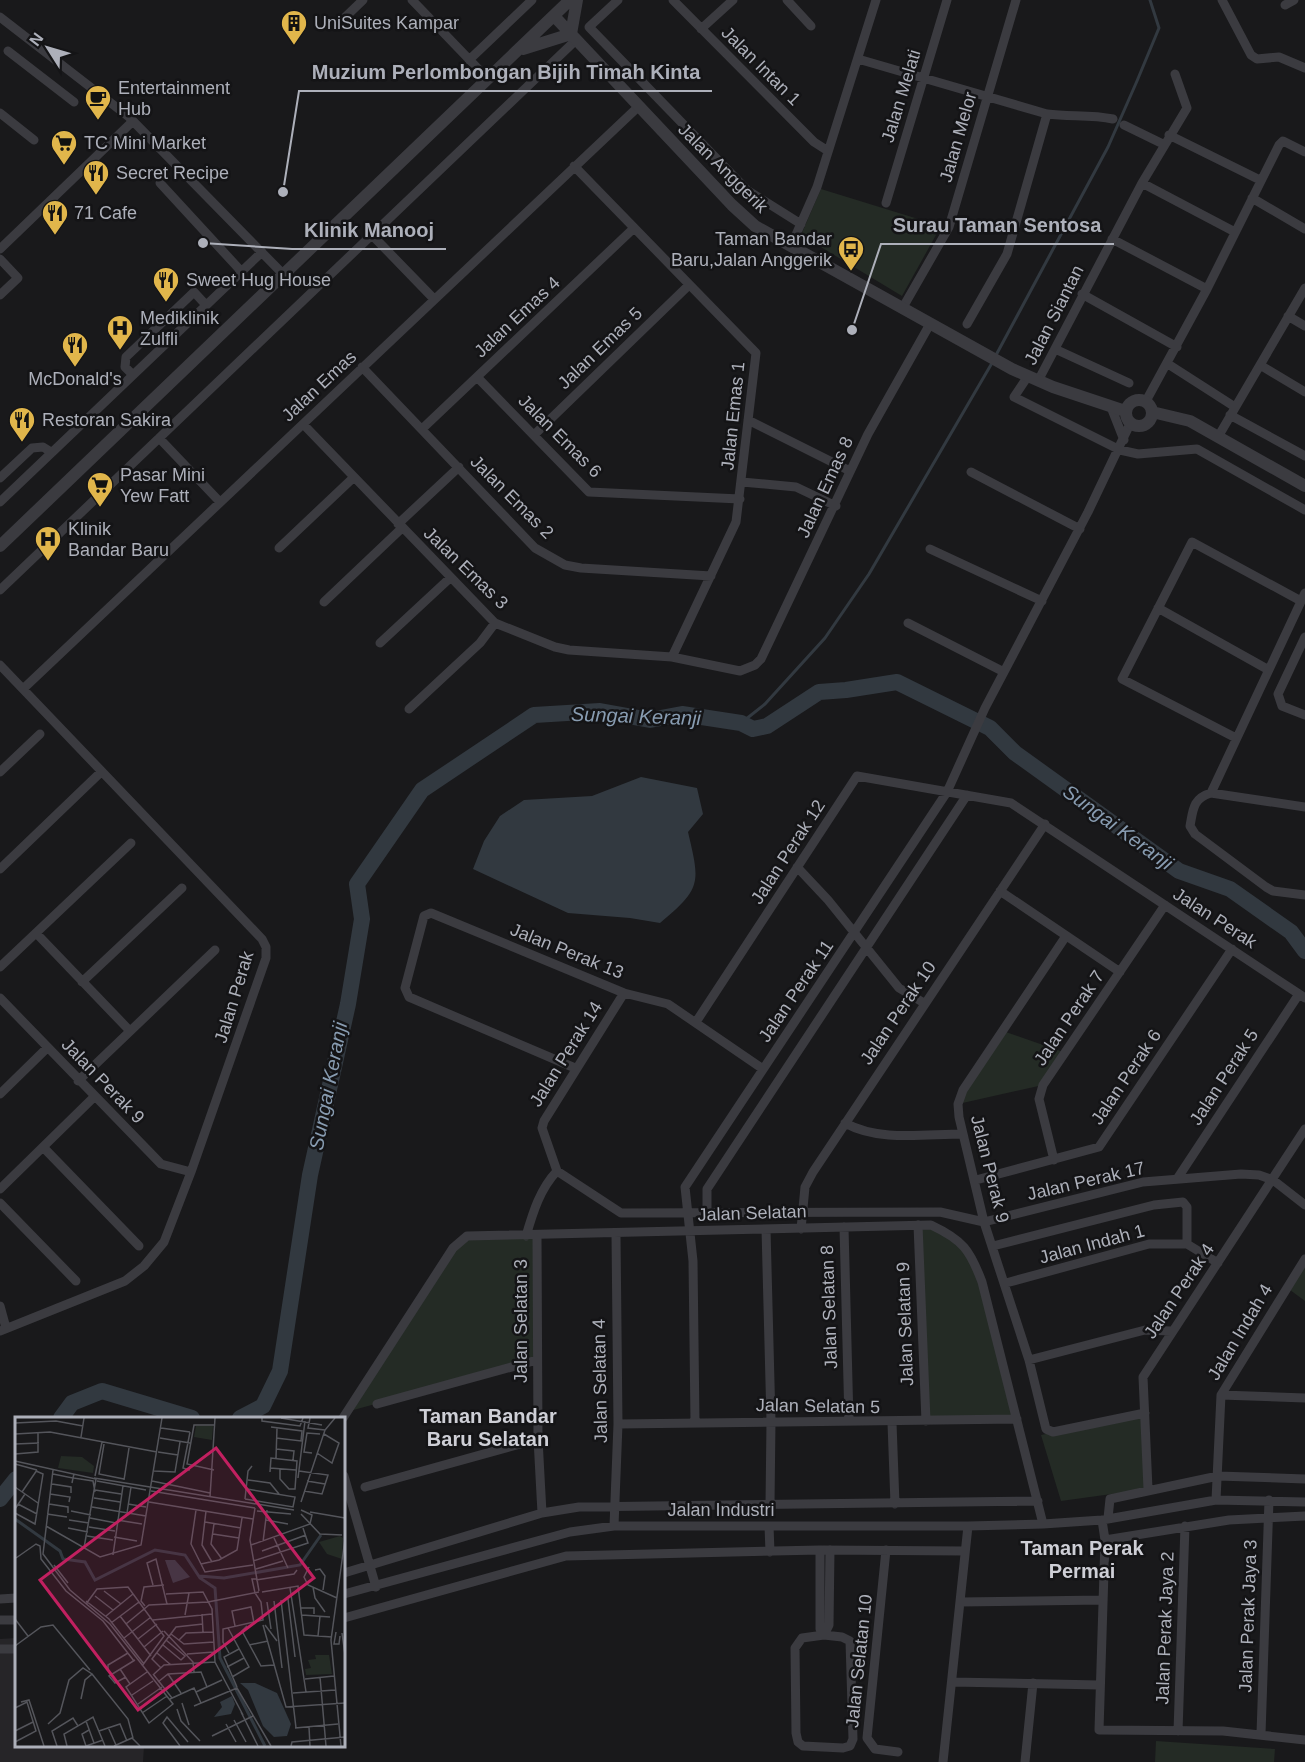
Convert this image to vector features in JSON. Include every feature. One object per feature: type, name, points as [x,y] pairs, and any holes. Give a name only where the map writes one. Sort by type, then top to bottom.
[{"type":"street","points":[[337,25],[363,0]]},
{"type":"street","points":[[414,0],[488,79]]},
{"type":"street","points":[[469,60],[532,0]]},
{"type":"street","points":[[0,546],[570,0]]},
{"type":"street","points":[[0,590],[573,37],[577,0]]},
{"type":"street","points":[[618,0],[589,27],[747,190],[801,224]]},
{"type":"street","name":"Jalan Intan 1","points":[[673,0],[814,142],[828,151]]},
{"type":"street","points":[[701,29],[733,0]]},
{"type":"street","points":[[787,0],[811,26]]},
{"type":"street","points":[[791,246],[817,187],[876,0]]},
{"type":"street","name":"Jalan Melati","points":[[886,202],[947,0]]},
{"type":"street","name":"Jalan Melor","points":[[902,309],[949,227],[1016,0]]},
{"type":"street","points":[[1222,0],[1251,55],[1257,59],[1279,57],[1305,68]]},
{"type":"street","points":[[0,16],[133,121],[283,274]]},
{"type":"street","name":"Jalan Anggerik","points":[[554,16],[660,130],[755,226],[1011,369],[1125,411]]},
{"type":"street","points":[[516,51],[573,37]]},
{"type":"street","points":[[8,51],[74,102]]},
{"type":"street","points":[[858,58],[1047,114],[1070,117],[1096,115],[1113,119]]},
{"type":"street","name":"Jalan Siantan","points":[[1122,445],[1014,397],[1033,379],[1054,349],[1163,144],[1187,108],[1174,74]]},
{"type":"street","name":"Jalan Emas","points":[[23,689],[638,107]]},
{"type":"street","points":[[0,113],[34,140]]},
{"type":"street","points":[[967,324],[1007,254],[1047,114]]},
{"type":"street","points":[[660,130],[674,117]]},
{"type":"street","points":[[0,249],[133,121]]},
{"type":"street","points":[[1124,125],[1163,144]]},
{"type":"street","points":[[1169,135],[1260,180]]},
{"type":"street","points":[[1305,152],[1283,141],[1260,180],[1168,364],[1149,406],[1147,423],[1139,426],[1130,424],[1125,411],[1133,401],[1149,406],[1190,421],[1305,486]]},
{"type":"street","name":"Jalan Emas 1","points":[[574,166],[756,354],[736,522],[672,657]]},
{"type":"street","points":[[160,183],[241,271]]},
{"type":"street","points":[[1142,183],[1235,232]]},
{"type":"street","points":[[1252,198],[1305,230]]},
{"type":"street","name":"Jalan Emas 4","points":[[422,429],[634,228]]},
{"type":"street","points":[[371,234],[434,299]]},
{"type":"street","points":[[1112,238],[1207,289]]},
{"type":"street","points":[[0,502],[262,252]]},
{"type":"street","points":[[0,259],[18,278],[0,295]]},
{"type":"street","name":"Jalan Emas 5","points":[[534,435],[689,285]]},
{"type":"street","points":[[1218,437],[1305,288]]},
{"type":"street","points":[[133,375],[125,367],[126,357],[160,324],[194,292],[206,305]]},
{"type":"street","points":[[1082,294],[1177,347]]},
{"type":"street","points":[[1288,316],[1305,326]]},
{"type":"street","name":"Jalan Emas 8","points":[[755,665],[761,658],[836,506],[850,471],[930,324]]},
{"type":"street","points":[[1054,349],[1129,383]]},
{"type":"street","points":[[1168,364],[1233,411],[1305,456]]},
{"type":"street","points":[[1260,365],[1305,392]]},
{"type":"street","name":"Jalan Emas 2","points":[[362,367],[535,548],[565,565],[711,576]]},
{"type":"street","name":"Jalan Emas 6","points":[[477,376],[589,492],[740,499]]},
{"type":"street","points":[[1110,407],[1122,445],[1138,454],[1197,448],[1305,510]]},
{"type":"street","points":[[748,420],[850,471]]},
{"type":"street","name":"Jalan Emas 3","points":[[303,424],[495,622],[555,647],[672,657],[740,671],[755,665]]},
{"type":"street","name":"Jalan Perak 11","points":[[695,1422],[693,1261],[685,1188],[947,792],[985,708],[1080,529],[1122,445],[1130,424]]},
{"type":"street","points":[[159,438],[220,502]]},
{"type":"street","points":[[0,478],[32,448],[44,447],[51,452]]},
{"type":"street","points":[[324,602],[459,467]]},
{"type":"street","points":[[1264,486],[1274,469]]},
{"type":"street","points":[[971,472],[1080,529]]},
{"type":"street","points":[[279,548],[353,478]]},
{"type":"street","points":[[742,482],[796,487],[836,506]]},
{"type":"street","points":[[1211,793],[1236,738],[1267,669],[1303,597],[1192,542],[1122,679],[1236,738]]},
{"type":"street","points":[[930,549],[1042,601]]},
{"type":"street","points":[[380,643],[450,578]]},
{"type":"street","points":[[1158,608],[1267,669]]},
{"type":"street","points":[[409,709],[480,643],[495,622]]},
{"type":"street","points":[[908,623],[1004,672]]},
{"type":"street","points":[[1305,637],[1278,694],[1282,706],[1305,715]]},
{"type":"street","name":"Jalan Perak","points":[[0,665],[266,947],[266,958],[164,1242],[144,1266],[125,1281],[3,1329]]},
{"type":"street","points":[[0,772],[40,734]]},
{"type":"street","points":[[0,868],[101,772]]},
{"type":"street","name":"Jalan Perak 12","points":[[696,1022],[857,776],[947,792]]},
{"type":"street","name":"Jalan Perak","points":[[947,792],[1011,802],[1302,996]]},
{"type":"street","points":[[1305,807],[1211,793],[1201,795],[1196,801],[1190,826],[1195,834],[1273,891],[1305,895]]},
{"type":"street","name":"Jalan Perak 11","points":[[707,1211],[707,1188],[967,795]]},
{"type":"street","name":"Jalan Perak 10","points":[[801,1228],[801,1210],[806,1187],[924,1003],[1045,824]]},
{"type":"street","points":[[0,967],[131,843]]},
{"type":"street","points":[[797,867],[899,987],[924,1003]]},
{"type":"street","points":[[82,982],[182,888]]},
{"type":"street","points":[[1000,891],[1120,972]]},
{"type":"street","name":"Jalan Perak 7","points":[[1054,1160],[1040,1099],[1043,1085],[1165,905]]},
{"type":"street","name":"Jalan Perak 13","points":[[575,1068],[406,994],[424,916],[431,913],[624,993],[668,1004],[763,1069]]},
{"type":"street","points":[[36,933],[130,1031]]},
{"type":"street","name":"Jalan Perak 9","points":[[1066,936],[963,1090],[958,1104],[984,1222],[1006,1283],[1049,1432],[1145,1413]]},
{"type":"street","name":"Jalan Perak 6","points":[[976,1180],[1099,1147],[1232,949]]},
{"type":"street","points":[[78,1081],[215,950]]},
{"type":"street","name":"Jalan Perak 14","points":[[557,1171],[542,1128],[544,1121],[575,1068],[624,993]]},
{"type":"street","name":"Jalan Perak 5","points":[[1177,1179],[1302,996]]},
{"type":"street","name":"Jalan Perak 9","points":[[0,998],[78,1081],[162,1164],[191,1172]]},
{"type":"street","points":[[0,1094],[47,1048]]},
{"type":"street","points":[[0,1189],[94,1097]]},
{"type":"street","points":[[845,1123],[860,1132],[963,1134]]},
{"type":"street","name":"Jalan Perak 4","points":[[1148,1489],[1143,1377],[1305,1129]]},
{"type":"street","points":[[43,1147],[139,1246]]},
{"type":"street","points":[[526,1236],[536,1204],[549,1180],[557,1171],[621,1213],[686,1211]]},
{"type":"street","name":"Jalan Perak 17","points":[[686,1211],[940,1212],[984,1222],[1143,1182],[1241,1174],[1259,1175],[1272,1180]]},
{"type":"street","points":[[1272,1180],[1305,1205]]},
{"type":"street","points":[[993,1246],[1154,1205],[1183,1202],[1187,1207],[1186,1244],[1218,1263]]},
{"type":"street","points":[[0,1203],[76,1281]]},
{"type":"street","name":"Jalan Selatan 9","points":[[918,1225],[926,1421]]},
{"type":"street","name":"Jalan Selatan","points":[[344,1417],[459,1241],[467,1236],[931,1225],[953,1236],[971,1254],[981,1282],[1043,1524]]},
{"type":"street","name":"Jalan Selatan 8","points":[[843,1227],[849,1421]]},
{"type":"street","points":[[766,1230],[771,1421],[770,1504]]},
{"type":"street","name":"Jalan Selatan 4","points":[[614,1526],[618,1424],[616,1234]]},
{"type":"street","name":"Jalan Selatan 3","points":[[537,1236],[538,1439],[542,1513]]},
{"type":"street","name":"Jalan Indah 1","points":[[1006,1283],[1149,1244],[1186,1244]]},
{"type":"street","name":"Jalan Indah 4","points":[[1216,1500],[1221,1395],[1305,1259]]},
{"type":"street","points":[[0,1306],[3,1329]]},
{"type":"street","points":[[1029,1360],[1145,1330],[1171,1331]]},
{"type":"street","points":[[377,1404],[537,1360]]},
{"type":"street","points":[[1221,1395],[1305,1398]]},
{"type":"street","name":"Jalan Selatan 5","points":[[618,1424],[771,1421],[892,1423],[1017,1419]]},
{"type":"street","points":[[892,1423],[895,1504]]},
{"type":"street","points":[[365,1487],[538,1439]]},
{"type":"street","points":[[1305,1479],[1218,1476],[1148,1489],[1110,1499],[1105,1519],[1099,1685],[1099,1730],[1261,1734],[1305,1740]]},
{"type":"street","points":[[345,1479],[376,1587]]},
{"type":"street","name":"Jalan Industri","points":[[345,1594],[570,1532],[614,1526],[1043,1524],[1105,1519],[1216,1500],[1305,1502]]},
{"type":"street","name":"Jalan Perak Jaya 3","points":[[1261,1734],[1269,1500]]},
{"type":"street","points":[[345,1573],[542,1513],[616,1505],[1038,1501]]},
{"type":"street","points":[[1105,1540],[1185,1526],[1268,1517],[1305,1516]]},
{"type":"street","points":[[769,1526],[770,1551]]},
{"type":"street","points":[[943,1762],[968,1526]]},
{"type":"street","name":"Jalan Perak Jaya 2","points":[[1178,1731],[1185,1526]]},
{"type":"street","points":[[345,1618],[566,1556],[825,1550],[964,1551]]},
{"type":"street","points":[[824,1635],[802,1638],[795,1648],[796,1733],[798,1742],[803,1746],[843,1748],[850,1746],[853,1739],[850,1641],[842,1637],[824,1635],[820,1629],[825,1550]]},
{"type":"street","name":"Jalan Selatan 10","points":[[886,1550],[867,1738],[875,1749],[898,1752]]},
{"type":"street","points":[[0,1599],[15,1598]]},
{"type":"street","points":[[960,1602],[1102,1600]]},
{"type":"street","points":[[951,1682],[1099,1685]]},
{"type":"street","points":[[1025,1762],[1033,1683]]},
{"type":"shaded area","points":[[821,189],[941,226],[902,296],[801,235]]},
{"type":"shaded area","points":[[641,777],[697,788],[703,814],[688,832],[695,863],[694,883],[684,901],[660,923],[568,913],[473,869],[484,841],[500,816],[524,800],[592,796]]},
{"type":"shaded area","points":[[1003,1031],[1066,1053],[1043,1085],[958,1104]]},
{"type":"shaded area","points":[[918,1225],[931,1225],[971,1254],[1017,1419],[926,1421]]},
{"type":"shaded area","points":[[467,1236],[537,1236],[537,1360],[346,1412],[453,1248]]},
{"type":"shaded area","points":[[1305,1259],[1305,1301],[1286,1287]]},
{"type":"shaded area","points":[[1145,1413],[1148,1489],[1061,1501],[1041,1435]]},
{"type":"shaded area","points":[[15,1638],[15,1747],[144,1747],[143,1762],[0,1762],[0,1639]]},
{"type":"shaded area","points":[[1156,1741],[1275,1749],[1274,1762],[1155,1762]]},
{"type":"waterway","points":[[995,357],[1108,147],[1137,81],[1159,28],[1150,0]]},
{"type":"waterway","points":[[741,723],[765,704],[825,638],[869,574],[992,363]]},
{"type":"waterway","name":"Sungai Keranji","points":[[242,1417],[263,1406],[280,1371],[310,1175],[348,1004],[362,919],[357,884],[422,790],[534,715],[600,711],[650,720],[682,714],[741,723],[753,729],[767,726],[819,692],[897,682],[990,728],[1015,753],[1179,871],[1230,889],[1291,932],[1305,951]]},
{"type":"waterway","name":"Sungai Keranji","points":[[62,1417],[72,1403],[102,1391],[189,1417]]},
{"type":"waterway","name":"Sungai Keranji","points":[[0,1499],[15,1480]]},
{"type":"place","name":"UniSuites Kampar","points":[[294,46]]},
{"type":"place","name":"Entertainment Hub","points":[[98,121]]},
{"type":"place","name":"TC Mini Market","points":[[64,166]]},
{"type":"place","name":"Muzium Perlombongan Bijih Timah Kinta","points":[[283,192]]},
{"type":"place","name":"Secret Recipe","points":[[96,196]]},
{"type":"place","name":"71 Cafe","points":[[55,236]]},
{"type":"place","name":"Klinik Manooj","points":[[203,243]]},
{"type":"place","name":"Taman Bandar Baru,Jalan Anggerik","points":[[851,272]]},
{"type":"place","name":"Sweet Hug House","points":[[166,303]]},
{"type":"place","name":"Surau Taman Sentosa","points":[[852,330]]},
{"type":"place","name":"Mediklinik Zulfli","points":[[120,351]]},
{"type":"place","name":"McDonald's","points":[[75,368]]},
{"type":"place","name":"Restoran Sakira","points":[[22,443]]},
{"type":"place","name":"Pasar Mini Yew Fatt","points":[[100,508]]},
{"type":"place","name":"Klinik Bandar Baru","points":[[48,562]]},
{"type":"district","name":"Taman Bandar Baru Selatan","points":[[488,1428]]},
{"type":"district","name":"Taman Perak Permai","points":[[1082,1560]]}]
